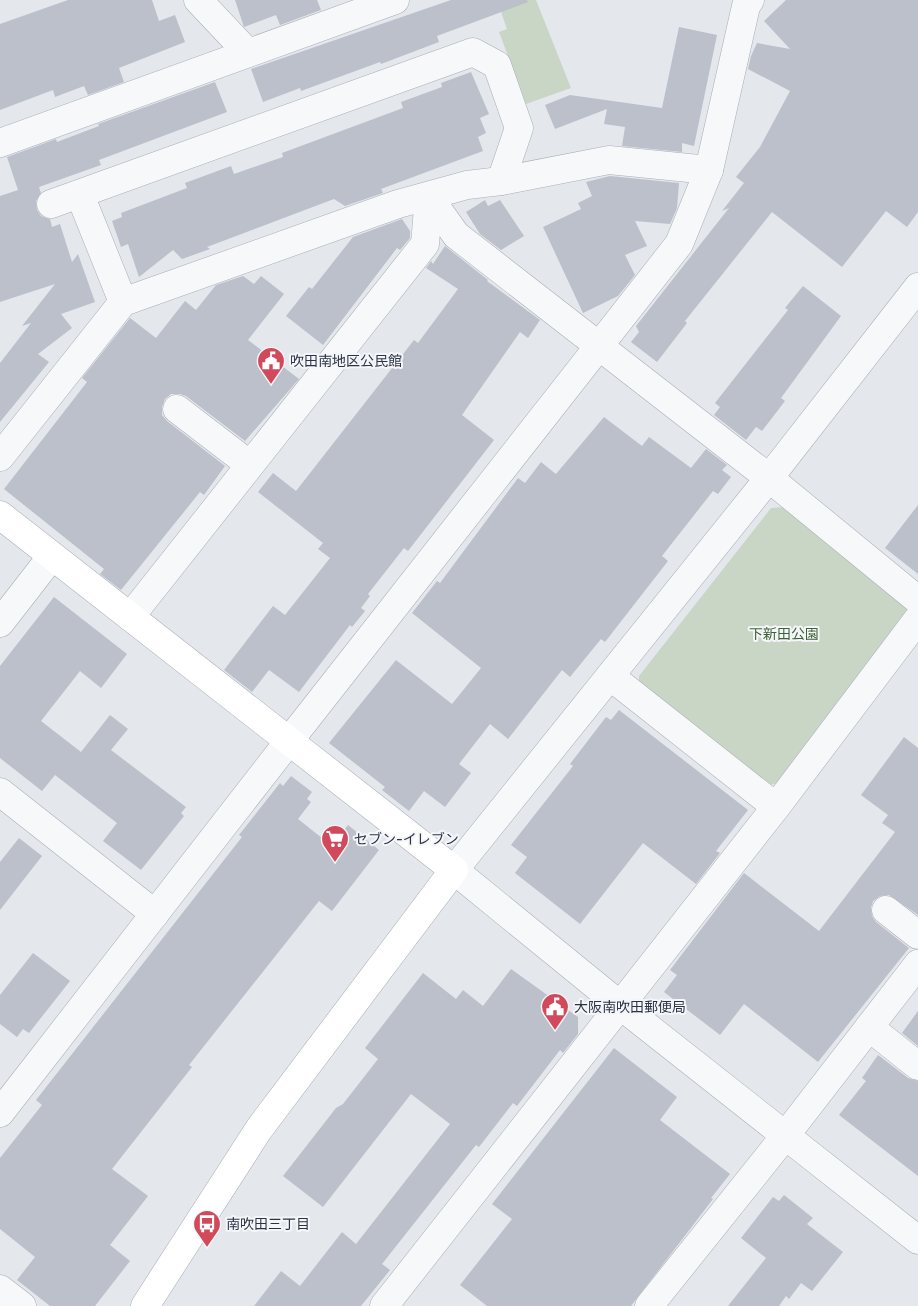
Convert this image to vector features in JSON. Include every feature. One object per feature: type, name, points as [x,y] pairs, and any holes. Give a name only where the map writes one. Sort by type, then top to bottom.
[{"type":"street","points":[[198,0],[248,53]]},
{"type":"street","points":[[0,143],[394,0]]},
{"type":"street","points":[[0,1113],[289,741],[680,244],[709,170],[746,6],[750,0]]},
{"type":"street","points":[[51,204],[474,52],[497,65],[519,128],[501,182]]},
{"type":"street","points":[[0,457],[123,302],[398,204],[467,185],[501,182],[609,160],[709,170]]},
{"type":"street","points":[[80,195],[123,302]]},
{"type":"street","points":[[429,197],[456,235],[769,478],[918,600]]},
{"type":"street","points":[[130,617],[425,244],[429,197]]},
{"type":"street","points":[[145,1306],[259,1129],[454,870],[769,478],[918,287]]},
{"type":"street","points":[[177,410],[250,465]]},
{"type":"street","points":[[0,515],[454,870],[620,1006],[918,1240]]},
{"type":"street","points":[[0,623],[52,556]]},
{"type":"street","points":[[384,1306],[776,808],[918,619]]},
{"type":"street","points":[[610,676],[776,808]]},
{"type":"street","points":[[0,792],[155,914]]},
{"type":"street","points":[[886,910],[918,935]]},
{"type":"street","points":[[649,1306],[785,1136],[918,964]]},
{"type":"street","points":[[869,1027],[918,1066]]},
{"type":"street","points":[[0,1289],[22,1306]]},
{"type":"green space","points":[[497,0],[536,0],[571,88],[526,104],[499,32],[507,29]]},
{"type":"green space","name":"下新田公園","points":[[784,507],[905,601],[909,619],[778,783],[764,786],[639,688],[639,676],[771,508]]},
{"type":"building","points":[[68,0],[152,0],[159,21],[175,15],[185,42],[119,68],[124,82],[88,95],[84,86],[55,97],[53,90],[0,110],[0,24]]},
{"type":"building","points":[[235,0],[317,0],[321,10],[280,25],[276,15],[244,27]]},
{"type":"building","points":[[451,0],[527,0],[528,2],[437,36],[439,42],[381,64],[380,62],[301,91],[300,88],[263,102],[251,69]]},
{"type":"building","points":[[786,0],[918,0],[918,212],[907,227],[886,211],[842,267],[772,212],[685,321],[687,323],[657,362],[631,342],[639,332],[636,326],[729,208],[722,211],[744,183],[736,177],[760,147],[790,91],[748,69],[757,43],[790,49],[764,21]]},
{"type":"building","points":[[679,27],[717,35],[694,146],[682,143],[682,152],[622,146],[625,127],[604,124],[607,109],[555,129],[545,105],[570,95],[662,108]]},
{"type":"building","points":[[471,72],[489,114],[480,118],[486,133],[478,137],[483,151],[381,189],[383,193],[345,206],[334,199],[207,247],[210,249],[182,259],[173,250],[139,277],[128,244],[121,247],[112,221],[122,217],[121,213],[187,188],[185,183],[231,166],[234,174],[283,157],[282,153],[403,108],[401,102],[442,87],[441,83]]},
{"type":"building","points":[[215,82],[227,112],[99,160],[101,165],[39,187],[41,193],[36,201],[37,210],[41,216],[50,219],[52,227],[60,224],[72,262],[78,254],[95,302],[61,314],[72,328],[38,354],[49,362],[0,422],[0,363],[31,323],[22,326],[55,284],[0,302],[0,196],[18,190],[7,157],[56,139],[57,142],[99,126],[98,124]]},
{"type":"building","points":[[610,176],[679,183],[677,208],[670,224],[635,221],[647,246],[625,255],[635,275],[618,296],[583,313],[543,227],[581,209],[578,203],[592,196],[586,182]]},
{"type":"building","points":[[485,200],[488,206],[500,200],[524,236],[501,250],[480,234],[466,212]]},
{"type":"building","points":[[402,219],[410,231],[410,238],[400,250],[397,248],[323,345],[286,316],[309,287],[312,289],[353,237]]},
{"type":"building","points":[[445,246],[487,281],[540,320],[528,338],[520,332],[462,415],[494,440],[408,551],[404,548],[368,594],[370,596],[361,608],[365,611],[352,627],[350,625],[299,692],[269,670],[252,692],[224,670],[273,606],[285,615],[330,558],[318,549],[323,543],[258,492],[273,473],[296,491],[414,340],[418,343],[458,289],[426,268],[431,261],[433,264]]},
{"type":"building","points":[[243,276],[254,284],[261,276],[284,294],[248,340],[299,379],[245,441],[186,396],[171,394],[165,399],[162,415],[167,421],[225,466],[204,495],[200,492],[121,590],[100,574],[104,569],[4,489],[87,382],[82,378],[130,318],[156,338],[185,301],[196,310],[216,285]]},
{"type":"building","points":[[803,286],[841,316],[781,398],[785,401],[762,431],[756,427],[746,440],[714,415],[720,407],[715,403],[788,310],[785,308]]},
{"type":"building","points":[[604,417],[642,446],[649,437],[691,468],[706,449],[727,465],[722,470],[731,477],[718,494],[713,491],[662,556],[668,561],[605,642],[601,639],[570,677],[562,670],[508,739],[490,724],[459,764],[471,773],[445,807],[424,791],[409,811],[382,790],[385,787],[329,743],[396,660],[452,704],[481,668],[412,613],[437,581],[440,583],[518,478],[525,483],[541,462],[556,474]]},
{"type":"building","points":[[918,505],[918,574],[885,548]]},
{"type":"building","points":[[54,597],[127,654],[101,688],[80,671],[41,721],[81,752],[110,715],[128,729],[111,750],[186,807],[181,813],[184,816],[141,870],[103,841],[117,823],[55,775],[42,791],[0,758],[0,666]]},
{"type":"building","points":[[619,710],[748,810],[716,851],[720,853],[696,884],[643,843],[580,924],[515,873],[527,857],[511,845],[573,766],[570,764],[606,717],[611,720]]},
{"type":"building","points":[[904,737],[918,748],[918,915],[889,895],[880,896],[873,901],[871,908],[872,916],[876,922],[909,948],[818,1062],[744,1004],[720,1035],[664,992],[677,975],[670,970],[744,873],[819,931],[895,832],[882,823],[888,815],[861,795]]},
{"type":"building","points":[[291,776],[312,792],[307,799],[311,802],[298,819],[332,846],[348,825],[379,850],[332,911],[319,901],[189,1065],[192,1067],[112,1169],[148,1196],[110,1245],[130,1261],[95,1306],[50,1306],[17,1280],[35,1257],[0,1229],[0,1158],[42,1105],[36,1100],[242,837],[239,835],[280,783],[283,786]]},
{"type":"building","points":[[19,838],[42,856],[0,910],[0,862]]},
{"type":"building","points":[[33,953],[70,981],[29,1033],[23,1029],[17,1037],[0,1024],[0,995]]},
{"type":"building","points":[[511,969],[578,1017],[578,1034],[563,1053],[560,1050],[517,1106],[513,1103],[479,1147],[476,1145],[382,1264],[390,1270],[361,1306],[254,1306],[281,1271],[300,1286],[342,1232],[356,1244],[450,1124],[411,1094],[323,1207],[283,1176],[336,1108],[343,1104],[378,1059],[365,1048],[423,973],[456,999],[463,990],[483,1006]]},
{"type":"building","points":[[918,1011],[918,1046],[902,1033]]},
{"type":"building","points":[[614,1048],[677,1097],[660,1120],[730,1174],[631,1306],[487,1306],[460,1285],[512,1219],[492,1204]]},
{"type":"building","points":[[878,1055],[908,1078],[918,1081],[918,1176],[839,1115],[866,1081],[862,1078]]},
{"type":"building","points":[[784,1195],[813,1218],[807,1224],[843,1252],[812,1291],[801,1283],[789,1299],[786,1296],[779,1306],[728,1306],[766,1258],[741,1238],[773,1197],[779,1201]]},
{"type":"place","name":"吹田南地区公民館","points":[[271,385]]},
{"type":"place","name":"セブン-イレブン","points":[[335,863]]},
{"type":"place","name":"大阪南吹田郵便局","points":[[555,1031]]},
{"type":"place","name":"南吹田三丁目","points":[[207,1248]]}]
